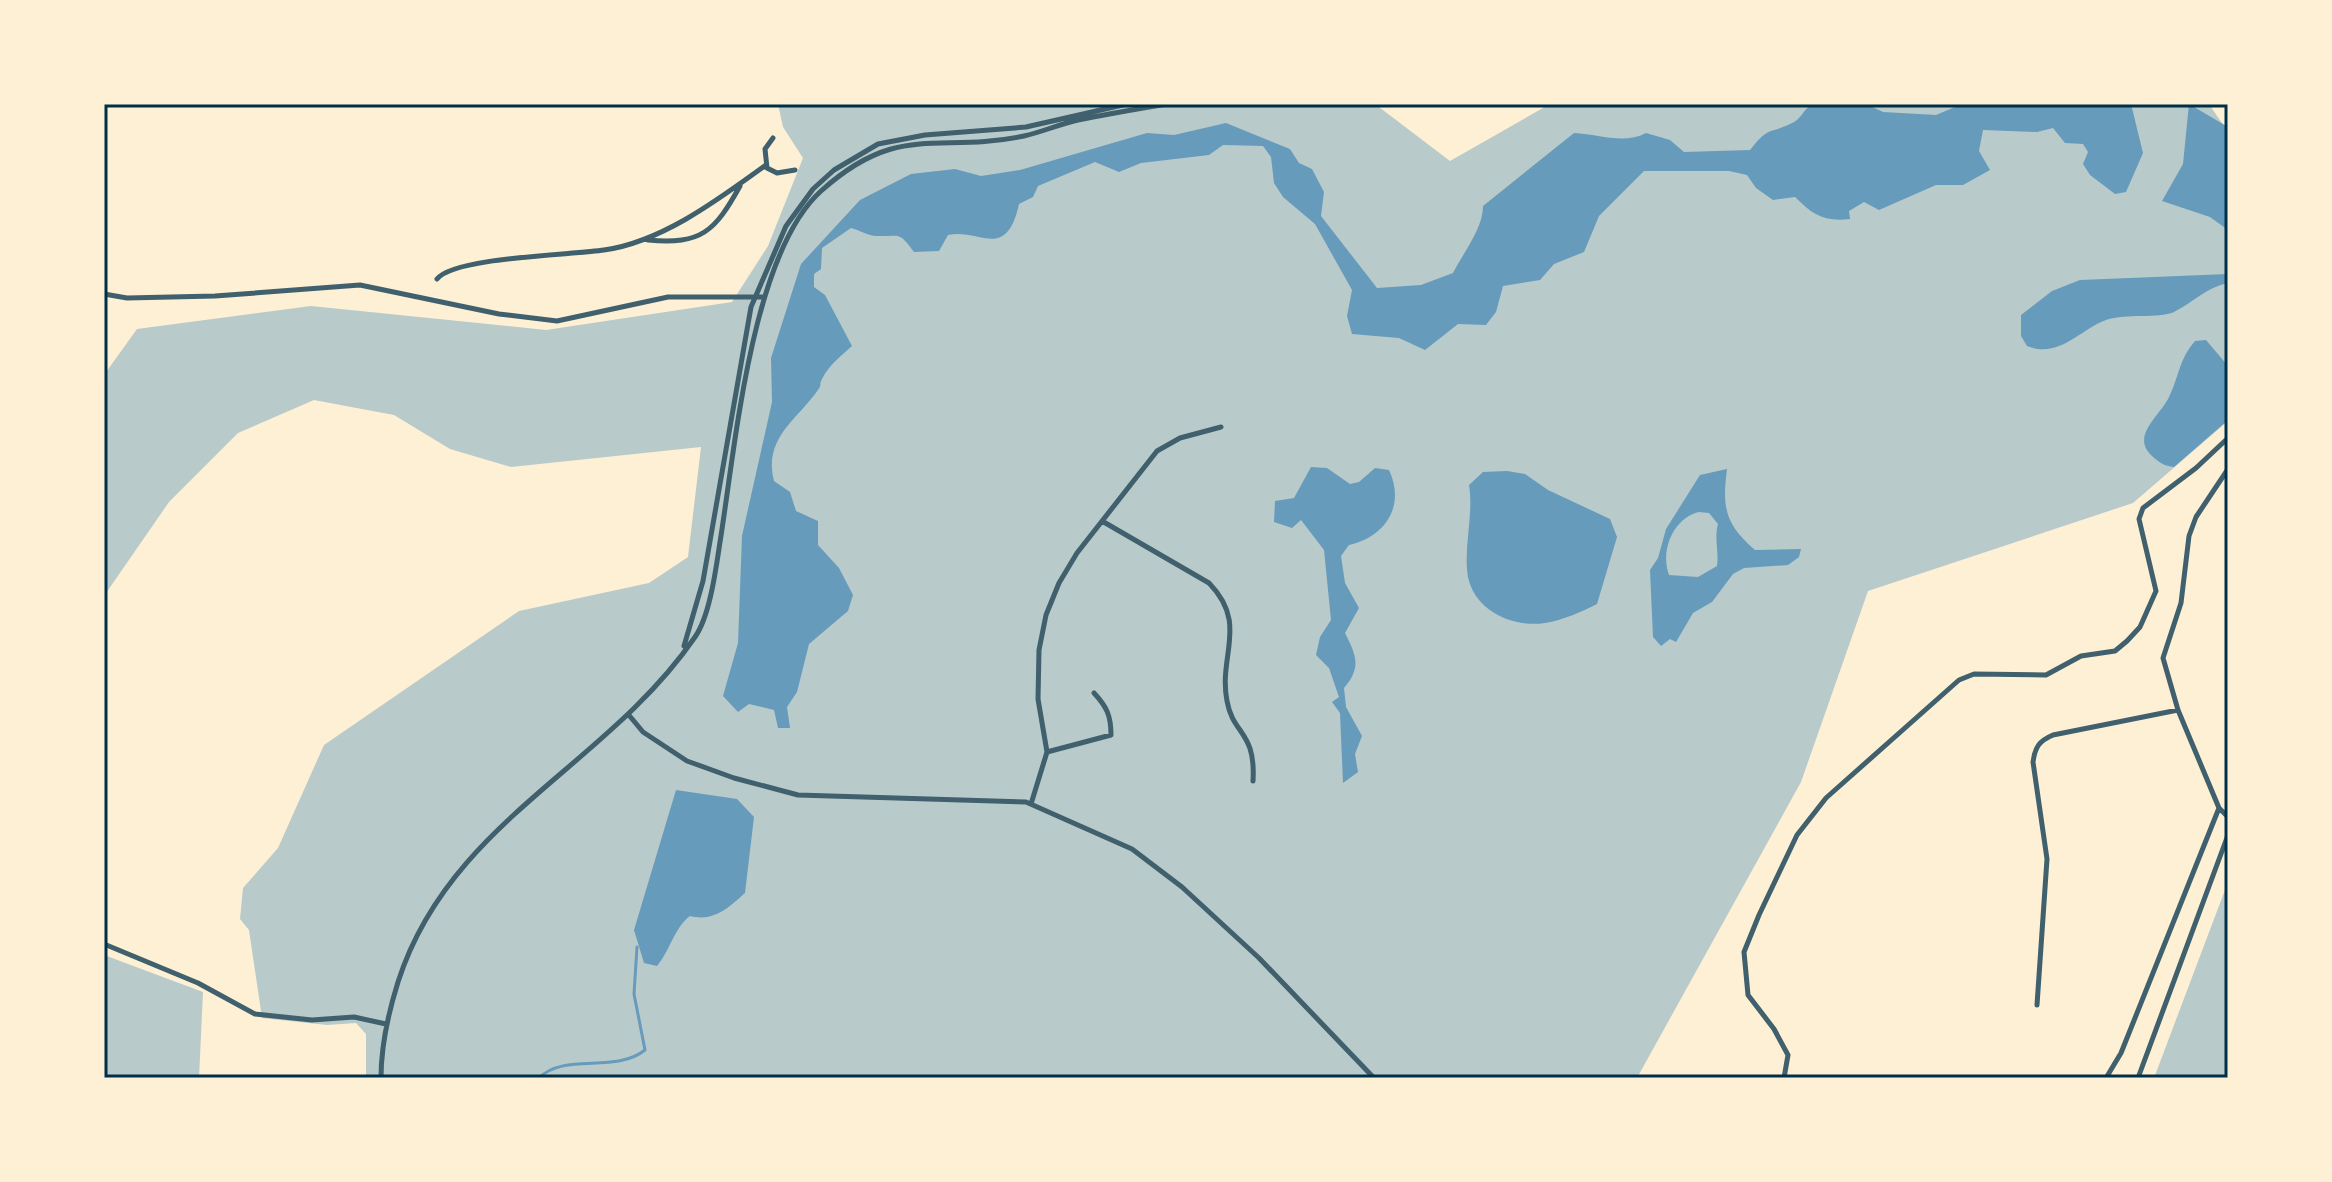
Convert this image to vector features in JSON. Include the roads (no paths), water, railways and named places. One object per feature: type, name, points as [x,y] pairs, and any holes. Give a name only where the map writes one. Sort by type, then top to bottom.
[{"type":"street","points":[[683,651],[703,581],[719,474],[754,297],[797,208],[823,179],[878,144],[925,135],[1010,130],[1127,104]]},
{"type":"street","points":[[381,1078],[386,1024],[416,932],[452,877],[528,799],[628,714],[697,634],[714,576],[763,297],[806,209],[818,193],[865,157],[914,143],[992,141],[1026,136],[1076,121],[1167,104]]},
{"type":"street","points":[[766,165],[765,149],[773,138]]},
{"type":"street","points":[[766,165],[777,173],[795,170]]},
{"type":"street","points":[[437,279],[442,272],[488,261],[607,250],[643,240],[766,165]]},
{"type":"street","points":[[643,240],[669,242],[694,238],[712,230],[741,183]]},
{"type":"street","points":[[104,294],[127,298],[215,296],[360,285],[499,314],[557,321],[668,297],[763,297]]},
{"type":"street","points":[[1031,804],[1047,752],[1037,670],[1046,615],[1077,553],[1157,451],[1180,438],[1221,427]]},
{"type":"street","points":[[1784,1078],[1788,1055],[1748,995],[1744,952],[1797,835],[1826,798],[1959,680],[1974,674],[2046,675],[2081,656],[2115,651],[2127,641],[2140,627],[2156,591],[2139,519],[2143,508],[2196,468],[2228,438]]},
{"type":"street","points":[[2228,469],[2192,526],[2181,603],[2164,646],[2163,658],[2178,710],[2219,808],[2228,817]]},
{"type":"street","points":[[1102,521],[1209,583],[1219,593],[1231,629],[1227,704],[1248,738],[1254,757],[1253,781]]},
{"type":"street","points":[[1047,752],[1111,735],[1111,718],[1094,693]]},
{"type":"street","points":[[2037,1005],[2047,859],[2033,762],[2034,750],[2041,740],[2053,735],[2178,710]]},
{"type":"street","points":[[628,714],[643,732],[687,761],[798,795],[1031,804],[1132,849],[1182,887],[1259,958],[1374,1078]]},
{"type":"street","points":[[2106,1078],[2121,1053],[2219,808]]},
{"type":"street","points":[[2138,1078],[2228,835]]},
{"type":"street","points":[[104,944],[198,983],[255,1014],[312,1020],[354,1017],[386,1024]]},
{"type":"water","points":[[1814,104],[1866,104],[1883,112],[1936,115],[1962,104],[1993,107],[1994,104],[2131,104],[2143,153],[2126,192],[2115,194],[2090,175],[2083,164],[2088,152],[2083,144],[2065,143],[2053,128],[2037,132],[1983,130],[1979,151],[1990,170],[1963,185],[1936,185],[1879,210],[1864,202],[1849,211],[1850,219],[1841,220],[1820,216],[1795,197],[1773,200],[1756,188],[1747,175],[1729,171],[1644,171],[1599,216],[1584,252],[1554,264],[1540,280],[1503,286],[1496,312],[1486,325],[1458,324],[1425,350],[1399,338],[1352,334],[1347,316],[1352,290],[1315,224],[1283,197],[1274,183],[1271,157],[1263,146],[1223,145],[1209,155],[1141,163],[1119,172],[1095,162],[1038,186],[1033,197],[1019,204],[1014,222],[999,237],[948,235],[939,251],[914,252],[898,236],[873,236],[851,228],[822,248],[821,269],[814,274],[814,287],[825,295],[852,346],[828,370],[818,390],[784,431],[773,453],[772,466],[774,481],[790,492],[796,511],[818,521],[818,545],[839,568],[853,595],[848,611],[809,644],[797,692],[787,707],[790,728],[778,728],[774,710],[749,704],[738,712],[723,696],[738,643],[742,536],[772,402],[771,358],[801,264],[860,200],[911,174],[955,169],[981,176],[1020,170],[1147,133],[1174,135],[1226,123],[1290,149],[1299,163],[1312,169],[1324,192],[1321,216],[1377,288],[1421,285],[1453,273],[1476,232],[1483,206],[1574,133],[1620,139],[1646,133],[1670,140],[1684,152],[1750,150],[1766,133],[1794,122]]},
{"type":"water","points":[[2189,104],[2228,127],[2228,230],[2210,217],[2162,201],[2183,164]]},
{"type":"water","points":[[2228,274],[2228,283],[2213,288],[2174,312],[2106,320],[2049,349],[2027,346],[2021,336],[2021,315],[2052,291],[2080,280]]},
{"type":"water","points":[[2206,340],[2228,366],[2228,420],[2174,467],[2167,466],[2157,461],[2146,449],[2145,434],[2169,397],[2190,348],[2195,341]]},
{"type":"water","points":[[1311,467],[1327,468],[1350,484],[1359,482],[1375,468],[1389,470],[1394,483],[1395,496],[1389,518],[1373,535],[1349,545],[1341,556],[1345,583],[1359,608],[1345,633],[1355,661],[1353,674],[1344,688],[1346,707],[1362,736],[1355,754],[1358,772],[1343,783],[1340,713],[1332,702],[1339,697],[1329,668],[1316,655],[1320,637],[1331,620],[1324,550],[1301,520],[1292,528],[1274,522],[1275,501],[1294,498]]},
{"type":"water","points":[[1727,469],[1725,494],[1728,514],[1737,532],[1755,550],[1801,549],[1799,557],[1788,565],[1744,568],[1733,574],[1712,602],[1693,613],[1676,642],[1670,639],[1661,646],[1653,637],[1650,570],[1658,558],[1666,529],[1700,475]],"holes":[[[1709,513],[1718,524],[1717,566],[1698,577],[1669,575],[1666,556],[1676,528],[1690,515]]]},
{"type":"water","points":[[1483,472],[1525,474],[1548,490],[1610,519],[1617,537],[1597,604],[1558,620],[1533,624],[1497,615],[1478,599],[1468,577],[1467,566],[1469,485]]},
{"type":"water","points":[[676,790],[737,799],[754,817],[745,893],[713,915],[690,916],[657,966],[644,963],[634,930]]},
{"type":"waterway","points":[[539,1078],[562,1066],[619,1061],[645,1050],[634,994],[637,947]]}]
